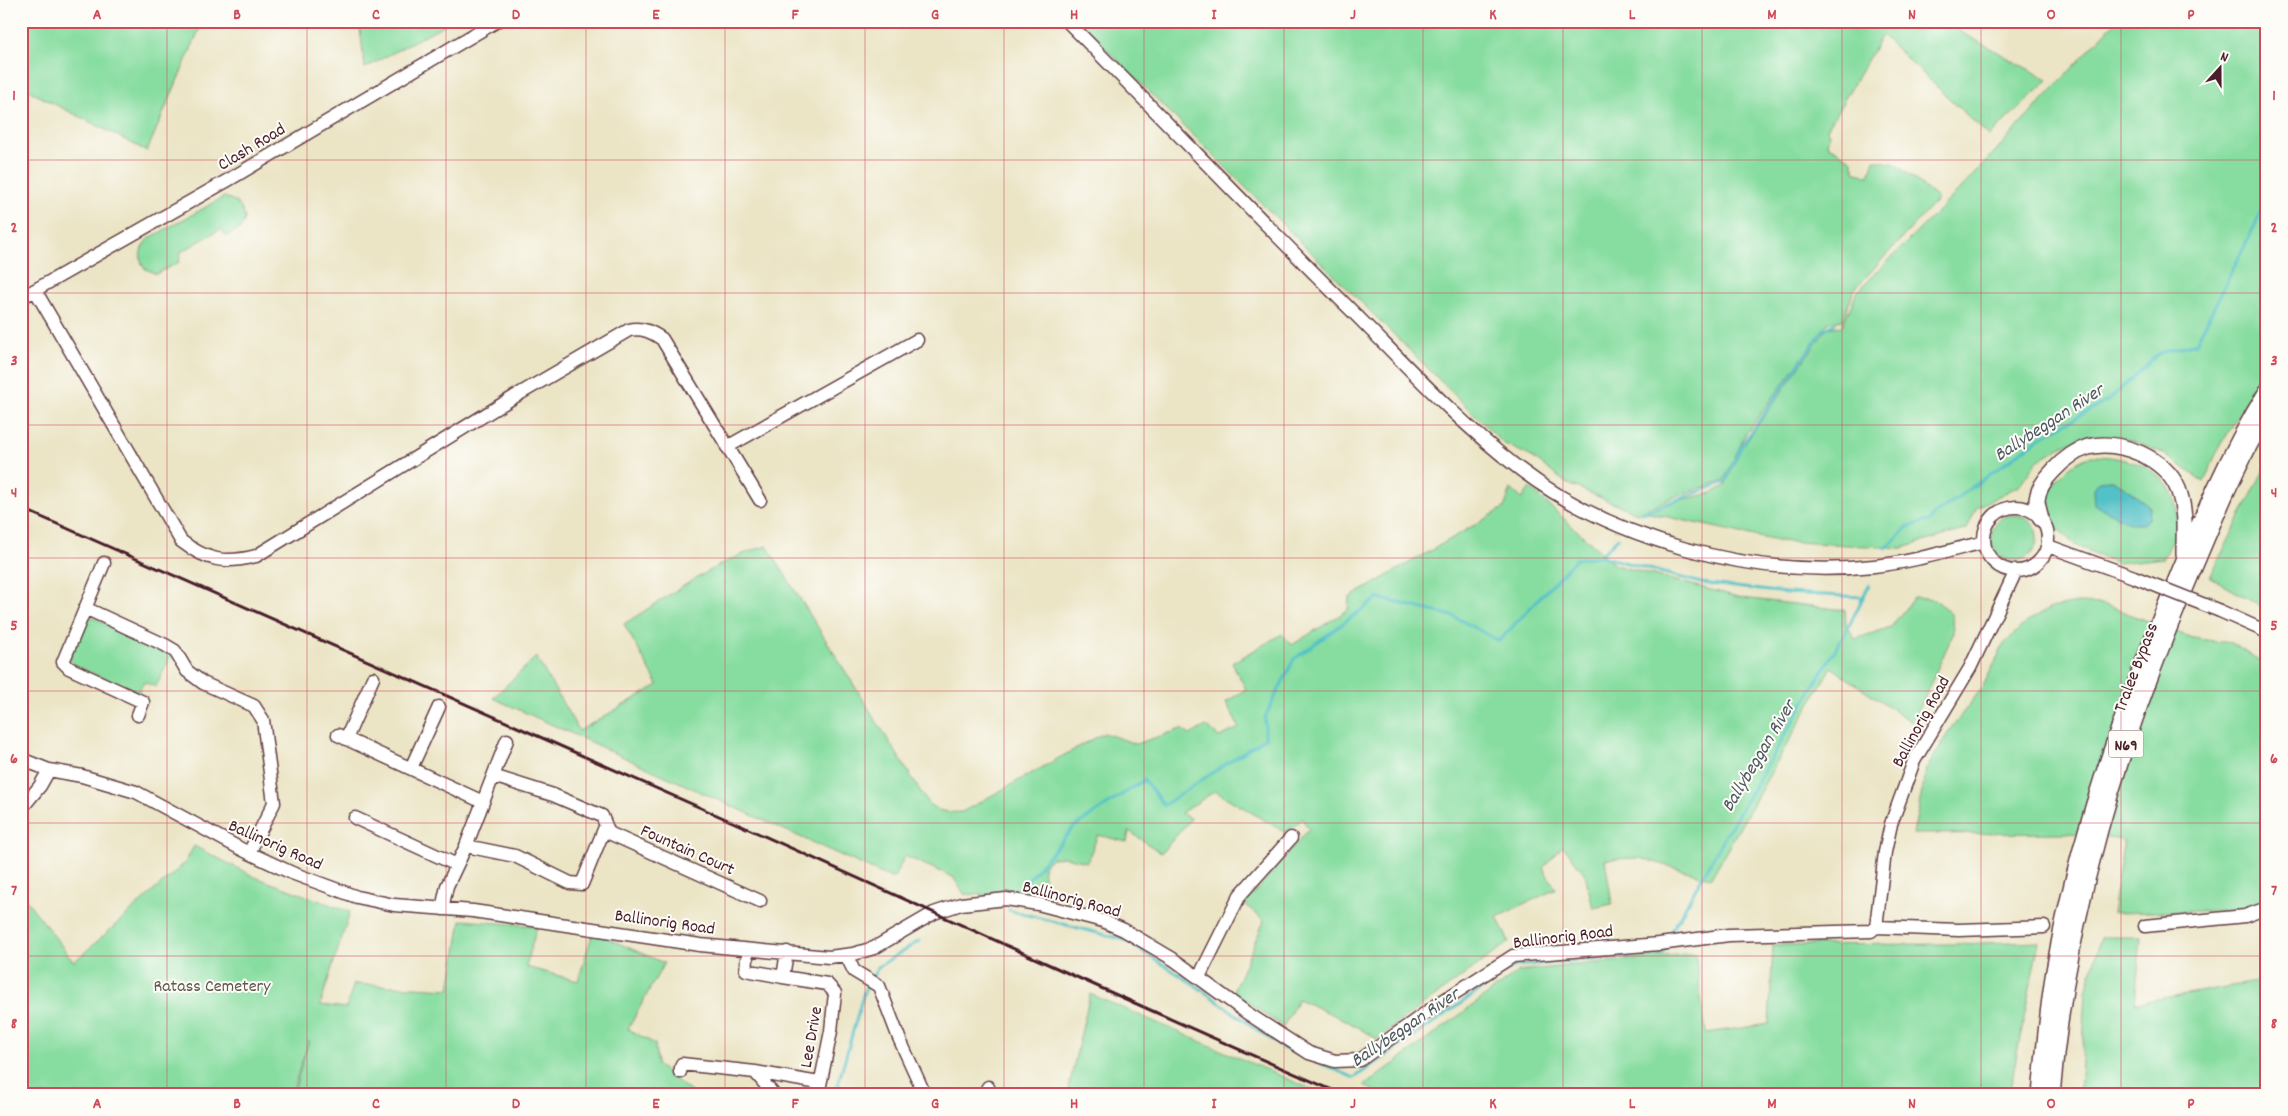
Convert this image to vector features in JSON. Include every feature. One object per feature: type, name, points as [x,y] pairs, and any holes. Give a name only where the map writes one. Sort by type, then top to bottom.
[{"type":"main road","name":"N69","points":[[2184,560],[2216,483],[2267,392]]},
{"type":"main road","name":"Tralee Bypass","points":[[2052,1095],[2056,1048],[2067,972],[2082,896],[2116,772],[2158,656],[2228,488],[2267,414]]},
{"type":"main road","points":[[2041,519],[2037,500],[2044,481],[2072,454],[2088,447],[2110,445],[2134,451],[2152,460],[2166,473],[2178,489],[2183,512],[2184,560]]},
{"type":"main road","name":"Tralee Bypass","points":[[2040,1095],[2054,971],[2081,850],[2107,760],[2184,560]]},
{"type":"street","name":"Clash Road","points":[[21,298],[262,160],[497,21]]},
{"type":"street","points":[[1067,21],[1447,406],[1493,448],[1550,489],[1624,528],[1733,561],[1765,566],[1810,568],[1873,567],[1910,561],[1984,542]]},
{"type":"street","points":[[35,290],[180,541],[197,554],[216,559],[237,561],[256,556],[514,396],[636,328],[646,330],[662,339],[760,500]]},
{"type":"street","points":[[727,447],[917,340]]},
{"type":"street","points":[[2014,507],[2034,512],[2041,519],[2046,527],[2048,546],[2040,561],[2033,566],[2016,571],[2007,569],[1991,559],[1984,542],[1989,522],[2004,509],[2014,507]]},
{"type":"street","points":[[2048,546],[2134,577],[2267,632]]},
{"type":"street","points":[[104,563],[62,662],[69,668],[143,702],[138,715]]},
{"type":"street","name":"Ballinorig Road","points":[[21,759],[49,770],[82,776],[136,792],[249,853],[292,873],[357,897],[394,905],[473,911],[700,945],[829,957],[874,948],[934,913],[961,904],[1006,899],[1038,904],[1102,922],[1124,930],[1146,942],[1199,977],[1247,1013],[1309,1053],[1336,1061],[1360,1060],[1441,1002],[1513,956],[1659,944],[1730,935],[1870,931],[1876,927],[1885,852],[1891,824],[1914,761],[1970,668],[2016,571]]},
{"type":"street","points":[[85,608],[175,651],[188,671],[212,688],[254,706],[263,720],[274,803],[249,853]]},
{"type":"street","points":[[373,678],[342,737],[483,802]]},
{"type":"street","points":[[410,768],[439,707]]},
{"type":"street","points":[[442,908],[447,886],[466,846],[506,740]]},
{"type":"street","points":[[21,809],[40,786],[49,770]]},
{"type":"street","name":"Fountain Court","points":[[492,776],[553,795],[602,816],[609,833],[760,901]]},
{"type":"street","points":[[356,818],[457,865]]},
{"type":"street","points":[[466,846],[515,856],[570,882],[582,884],[605,826]]},
{"type":"street","points":[[1199,977],[1240,895],[1291,838]]},
{"type":"street","points":[[2145,926],[2245,916],[2267,908]]},
{"type":"street","name":"Ballinorig Road","points":[[1876,927],[1883,929],[1959,930],[2044,927]]},
{"type":"street","points":[[783,976],[787,952]]},
{"type":"street","points":[[846,955],[854,971],[879,986],[899,1038],[925,1095]]},
{"type":"street","name":"Lee Drive","points":[[680,1072],[682,1064],[755,1072],[819,1089],[831,1031],[835,993],[827,984],[746,970],[747,959]]},
{"type":"street","points":[[755,1072],[774,1095]]},
{"type":"green space","points":[[21,21],[203,21],[147,151],[33,93],[21,83]]},
{"type":"green space","points":[[359,21],[451,21],[365,68]]},
{"type":"green space","points":[[1078,21],[1941,21],[2048,80],[1989,136],[1882,35],[1827,129],[1829,135],[1827,145],[1851,159],[1856,173],[1869,176],[1874,160],[1896,164],[1938,199],[1854,290],[1843,320],[1828,323],[1745,435],[1724,480],[1677,496],[1637,513],[1566,483],[1532,457],[1503,443]]},
{"type":"green space","points":[[2116,21],[2267,21],[2267,364],[2215,456],[2204,482],[2161,452],[2125,439],[2089,435],[2062,446],[2037,461],[2020,485],[1976,508],[1967,529],[1902,548],[1777,541],[1645,512],[1676,501],[1712,493],[1725,486],[1740,450],[1827,328],[1842,326],[1857,292],[1966,183]]},
{"type":"green space","points":[[224,197],[235,202],[242,210],[245,219],[240,229],[226,236],[221,229],[181,252],[179,262],[156,274],[144,268],[141,253],[148,239]]},
{"type":"green space","points":[[2091,456],[2124,459],[2139,464],[2163,480],[2171,492],[2176,507],[2177,525],[2174,538],[2164,558],[2117,563],[2075,545],[2052,523],[2043,500],[2068,468]],"holes":[[[2112,480],[2125,487],[2150,507],[2099,481]]]},
{"type":"green space","points":[[2267,464],[2267,610],[2210,577]]},
{"type":"green space","points":[[1530,488],[1615,565],[1742,598],[1845,610],[1846,624],[1855,639],[1891,627],[1914,597],[1935,599],[1952,615],[1953,634],[1913,723],[1831,667],[1711,878],[1640,858],[1605,859],[1612,904],[1593,908],[1585,874],[1563,846],[1543,868],[1556,889],[1497,917],[1509,942],[1377,1039],[1347,1021],[1298,999],[1283,1027],[1233,992],[1264,921],[1245,904],[1309,829],[1302,819],[1286,833],[1215,791],[1181,813],[1191,819],[1161,853],[1129,831],[1127,842],[1098,835],[1087,862],[1065,857],[1052,858],[1043,866],[1046,897],[964,894],[953,877],[905,856],[893,879],[493,698],[536,657],[579,731],[658,685],[624,624],[675,591],[731,559],[767,546],[927,802],[943,811],[962,812],[1104,733],[1136,744],[1181,729],[1190,735],[1206,726],[1219,737],[1239,728],[1226,702],[1246,689],[1232,663],[1282,634],[1292,645],[1348,610],[1349,598],[1504,508],[1511,489],[1522,499]]},
{"type":"green space","points":[[2014,515],[2027,519],[2033,525],[2037,538],[2033,551],[2027,557],[2014,561],[2001,557],[1995,551],[1991,538],[1995,525],[2001,519]]},
{"type":"green space","points":[[2077,603],[2103,604],[2192,638],[2231,643],[2267,665],[2267,899],[2247,910],[2112,913],[2124,840],[2069,833],[1913,834],[1927,768],[1951,728],[1982,688],[2004,644],[2026,622],[2051,608]]},
{"type":"green space","points":[[92,617],[172,654],[156,687],[144,682],[138,693],[74,665],[70,659],[86,619]]},
{"type":"green space","name":"Ratass Cemetery","points":[[194,846],[255,877],[350,912],[320,1005],[346,1008],[354,984],[450,989],[461,920],[537,926],[526,967],[578,981],[593,932],[664,963],[628,1029],[655,1044],[657,1065],[695,1095],[293,1095],[309,1040],[291,1095],[21,1095],[21,893],[74,962],[185,863]]},
{"type":"green space","points":[[2101,937],[2141,937],[2135,1003],[2267,980],[2267,1095],[2080,1095],[2086,992]]},
{"type":"green space","points":[[2039,941],[2009,1095],[1384,1095],[1364,1086],[1519,971],[1695,953],[1706,1033],[1769,1024],[1773,945],[1955,944]]},
{"type":"green space","points":[[1090,994],[1325,1095],[1067,1095]]},
{"type":"water","points":[[2112,480],[2125,487],[2150,507],[2149,519],[2142,524],[2131,524],[2094,504],[2093,490],[2099,481]]},
{"type":"waterway","name":"Ballybeggan River","points":[[1886,548],[1908,527],[1931,520],[1931,517],[2041,437],[2109,400],[2159,353],[2196,343],[2267,201]]},
{"type":"waterway","points":[[1642,513],[1725,482],[1742,445],[1823,330],[1835,324]]},
{"type":"waterway","points":[[1020,889],[1074,827],[1144,780],[1164,805],[1265,738],[1265,717],[1294,659],[1378,598],[1453,616],[1499,641],[1576,559],[1600,556],[1618,538]]},
{"type":"waterway","points":[[1601,556],[1701,583],[1786,593],[1863,597]]},
{"type":"waterway","name":"Ballybeggan River","points":[[1668,938],[1727,833],[1848,628],[1869,585]]},
{"type":"waterway","name":"Ballybeggan River","points":[[1009,910],[1125,940],[1195,985],[1283,1048],[1305,1057]]},
{"type":"waterway","name":"Ballybeggan River","points":[[872,978],[878,967],[919,941]]},
{"type":"waterway","name":"Ballybeggan River","points":[[1313,1060],[1354,1078],[1514,966],[1663,953],[1665,949]]},
{"type":"waterway","name":"Ballybeggan River","points":[[846,1095],[838,1084],[864,992],[869,983]]},
{"type":"railway","points":[[21,508],[662,790],[1121,997],[1344,1095]]}]
